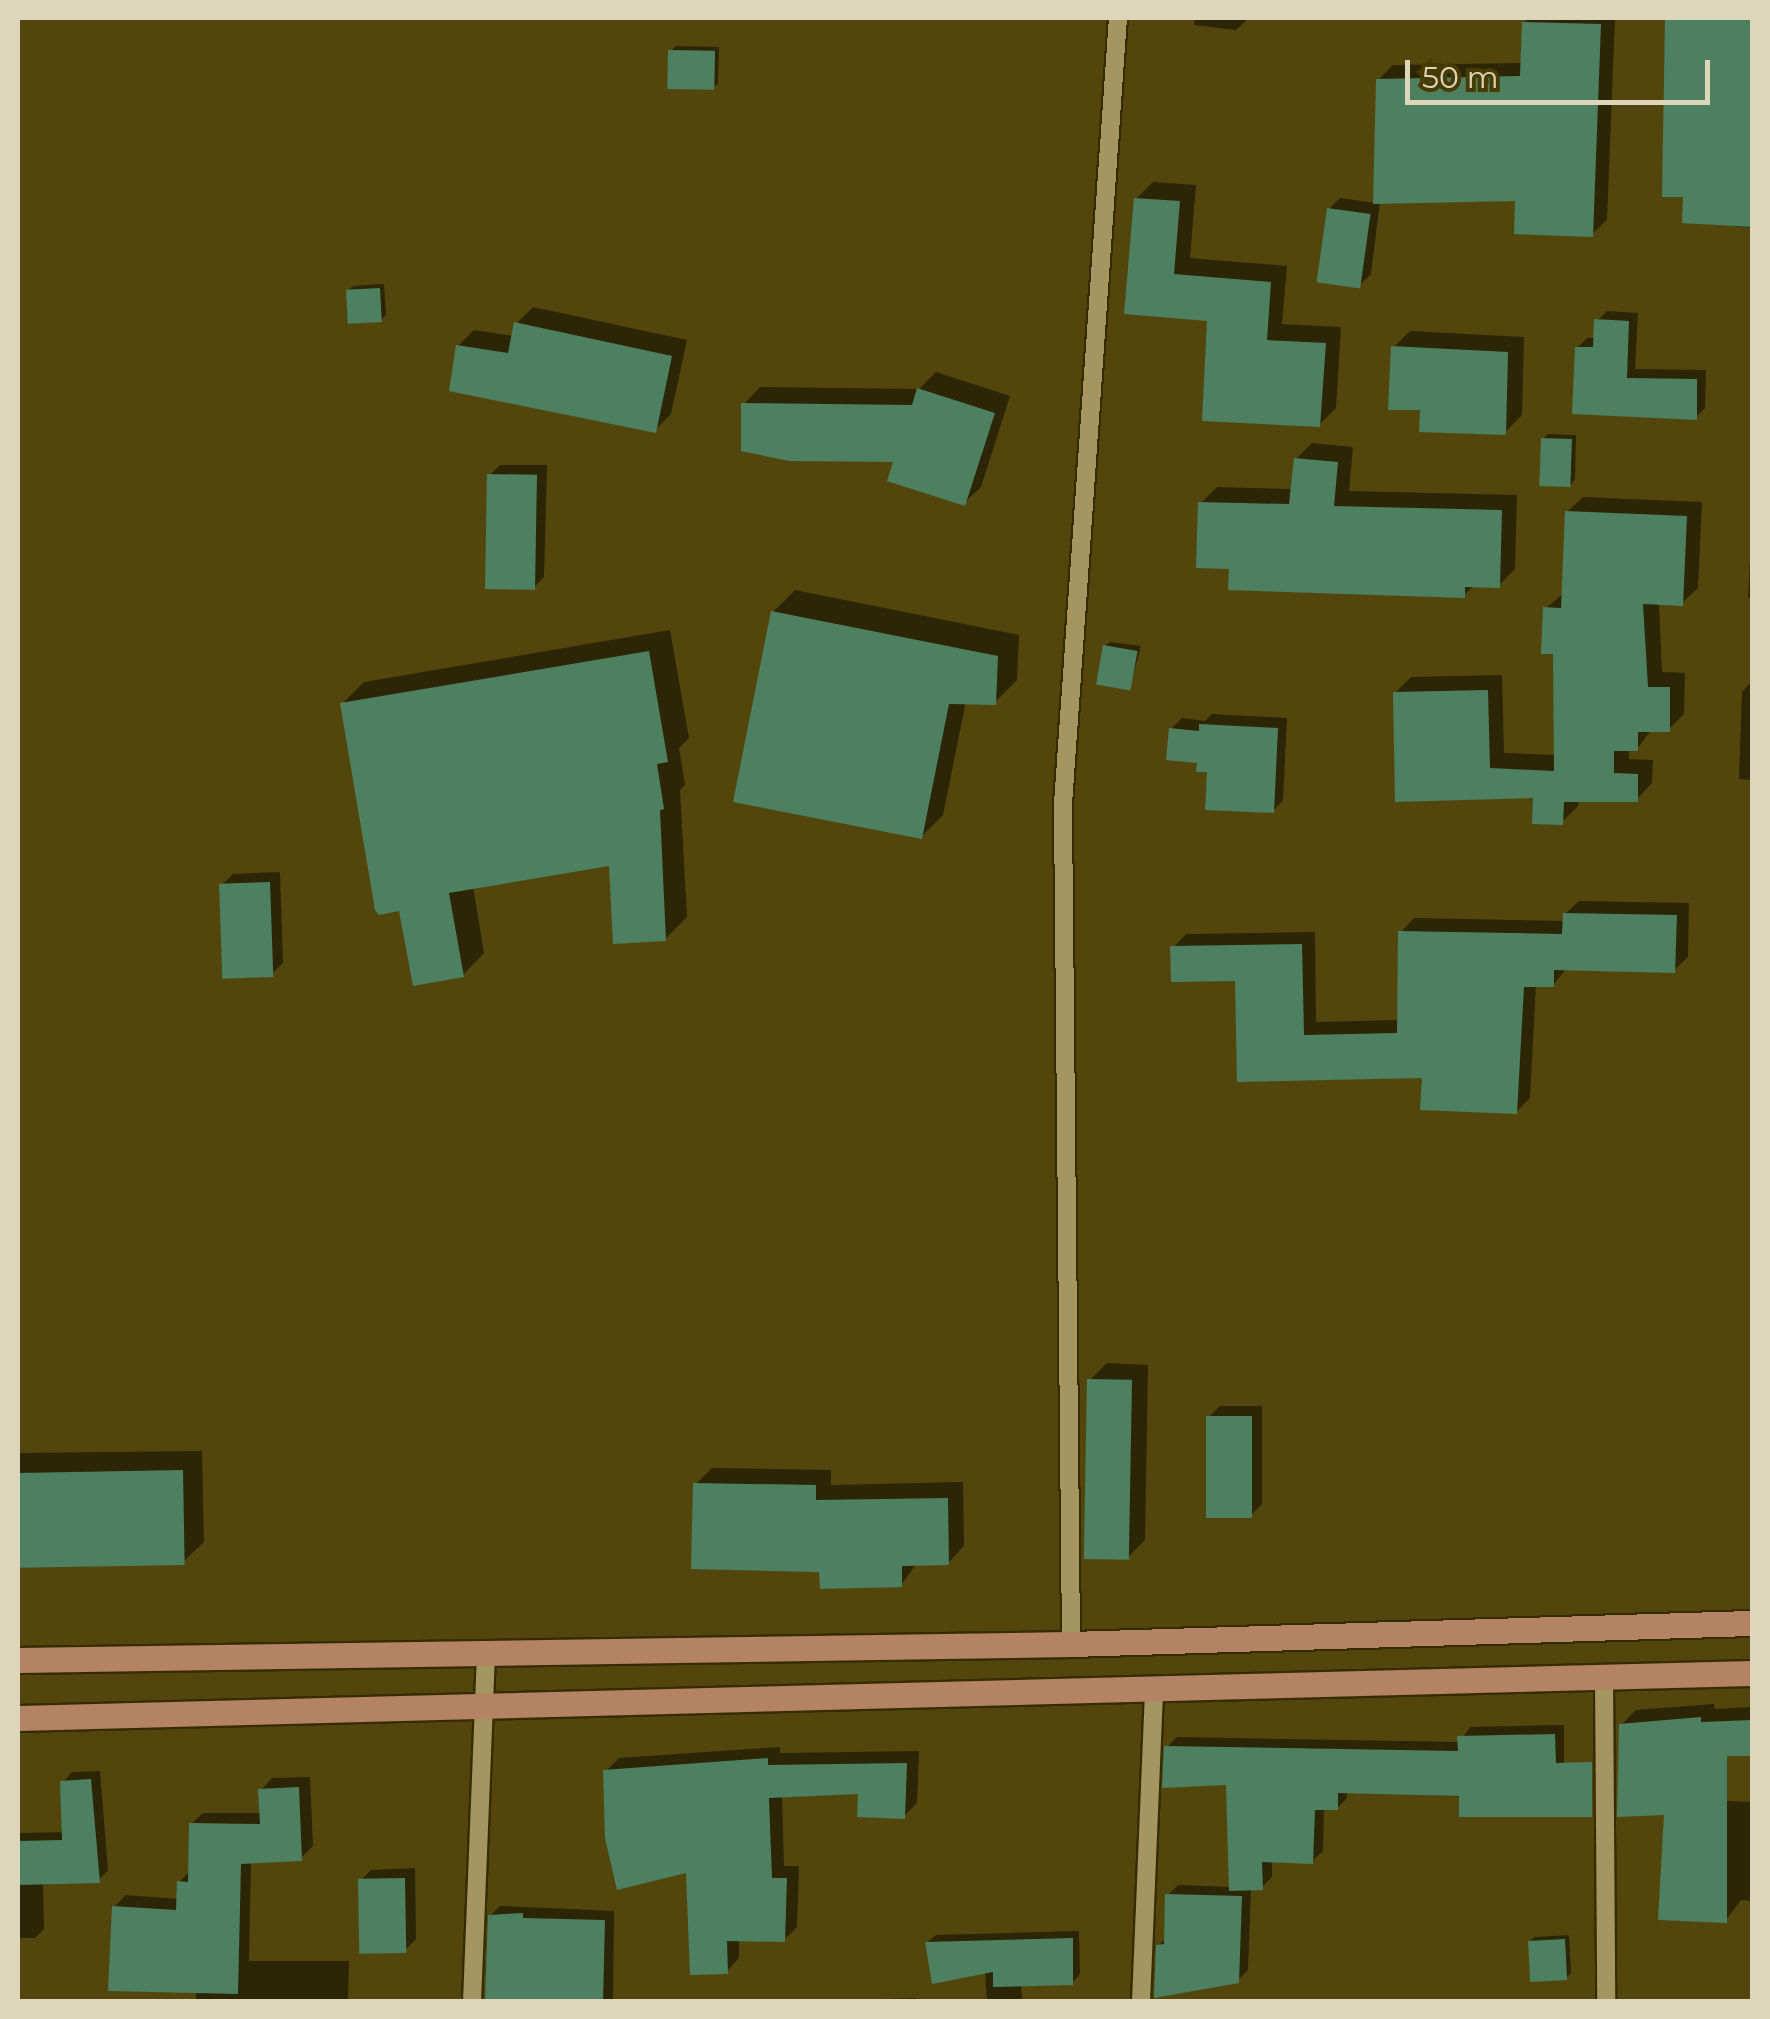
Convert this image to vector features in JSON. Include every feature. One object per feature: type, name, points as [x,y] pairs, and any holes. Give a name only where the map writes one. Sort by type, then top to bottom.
[{"type":"main road","points":[[18,1660],[1070,1644],[1752,1623]]},
{"type":"main road","points":[[18,1718],[1154,1692],[1752,1673]]},
{"type":"street","points":[[1070,1644],[1062,804],[1118,18]]},
{"type":"street","points":[[472,2002],[486,1652]]},
{"type":"street","points":[[1604,1678],[1606,2002]]},
{"type":"street","points":[[1141,2002],[1154,1692]]},
{"type":"building","points":[[1665,18],[1752,18],[1752,227],[1682,223],[1683,197],[1662,197]]},
{"type":"building","points":[[1522,22],[1601,24],[1593,237],[1514,234],[1515,201],[1373,204],[1376,79],[1520,76]]},
{"type":"building","points":[[668,50],[715,51],[714,90],[667,89]]},
{"type":"building","points":[[1134,198],[1180,201],[1174,274],[1271,282],[1267,340],[1326,343],[1320,427],[1202,421],[1207,321],[1124,314]]},
{"type":"building","points":[[1327,208],[1371,214],[1360,288],[1317,282]]},
{"type":"building","points":[[380,288],[382,322],[348,324],[346,290]]},
{"type":"building","points":[[1594,319],[1629,321],[1627,378],[1697,379],[1697,420],[1572,414],[1575,347],[1593,347]]},
{"type":"building","points":[[514,322],[672,356],[656,433],[449,391],[456,345],[508,353]]},
{"type":"building","points":[[1391,346],[1508,352],[1506,435],[1419,432],[1420,410],[1388,410]]},
{"type":"building","points":[[917,388],[995,413],[965,506],[887,481],[893,462],[789,461],[741,451],[741,403],[912,405]]},
{"type":"building","points":[[1541,438],[1572,439],[1570,487],[1539,486]]},
{"type":"building","points":[[1294,458],[1338,462],[1334,506],[1502,510],[1500,588],[1465,587],[1465,598],[1228,590],[1229,569],[1196,568],[1198,502],[1289,504]]},
{"type":"building","points":[[487,474],[537,475],[535,590],[485,589]]},
{"type":"building","points":[[1565,511],[1687,516],[1683,606],[1643,604],[1648,687],[1670,687],[1670,732],[1638,732],[1638,751],[1614,751],[1614,773],[1638,774],[1638,802],[1564,802],[1563,825],[1532,824],[1533,798],[1395,802],[1393,692],[1488,690],[1490,768],[1554,771],[1553,654],[1541,654],[1543,607],[1561,608]]},
{"type":"building","points":[[771,611],[998,656],[996,705],[949,704],[922,839],[733,802]]},
{"type":"building","points":[[1103,645],[1137,651],[1131,690],[1096,684]]},
{"type":"building","points":[[649,651],[668,762],[657,764],[664,809],[660,810],[666,941],[613,944],[609,866],[449,893],[464,977],[413,986],[399,911],[379,915],[375,910],[340,703]]},
{"type":"building","points":[[1199,724],[1278,728],[1274,813],[1205,810],[1207,772],[1196,772],[1197,763],[1166,760],[1169,728],[1199,731]]},
{"type":"building","points":[[270,882],[273,977],[222,979],[219,884]]},
{"type":"building","points":[[1563,913],[1677,915],[1675,973],[1554,970],[1554,987],[1524,987],[1517,1114],[1420,1110],[1422,1078],[1237,1082],[1235,981],[1171,982],[1170,946],[1302,944],[1304,1035],[1397,1033],[1398,931],[1562,934]]},
{"type":"building","points":[[1087,1379],[1132,1380],[1129,1560],[1084,1559]]},
{"type":"building","points":[[1206,1416],[1252,1416],[1252,1518],[1206,1518]]},
{"type":"building","points":[[183,1470],[185,1565],[20,1568],[18,1473]]},
{"type":"building","points":[[693,1483],[816,1485],[816,1500],[948,1498],[949,1565],[902,1566],[902,1587],[820,1589],[819,1572],[691,1569]]},
{"type":"building","points":[[1701,1717],[1701,1722],[1752,1720],[1752,1756],[1727,1756],[1727,1923],[1658,1920],[1664,1815],[1617,1817],[1619,1724]]},
{"type":"building","points":[[1555,1734],[1556,1763],[1592,1762],[1592,1817],[1459,1817],[1459,1796],[1338,1793],[1338,1810],[1315,1810],[1313,1864],[1262,1862],[1263,1890],[1229,1891],[1226,1785],[1162,1788],[1164,1746],[1458,1751],[1457,1736]]},
{"type":"building","points":[[768,1758],[768,1765],[907,1763],[905,1819],[857,1817],[858,1794],[769,1798],[772,1878],[787,1878],[785,1942],[727,1941],[728,1974],[690,1975],[686,1873],[617,1890],[605,1838],[603,1770]]},
{"type":"building","points":[[91,1779],[100,1883],[18,1885],[18,1841],[62,1840],[60,1781]]},
{"type":"building","points":[[299,1787],[302,1861],[241,1864],[238,1994],[108,1991],[112,1906],[176,1910],[177,1881],[188,1882],[189,1823],[260,1824],[258,1789]]},
{"type":"building","points":[[405,1878],[406,1953],[359,1954],[358,1879]]},
{"type":"building","points":[[1165,1894],[1242,1896],[1239,1983],[1154,1998],[1156,1945],[1164,1944]]},
{"type":"building","points":[[523,1913],[523,1918],[605,1920],[603,2002],[485,2002],[488,1915]]},
{"type":"building","points":[[1073,1938],[1073,1985],[993,1987],[993,1972],[932,1984],[925,1942]]},
{"type":"building","points":[[1565,1939],[1567,1980],[1530,1982],[1528,1941]]}]
